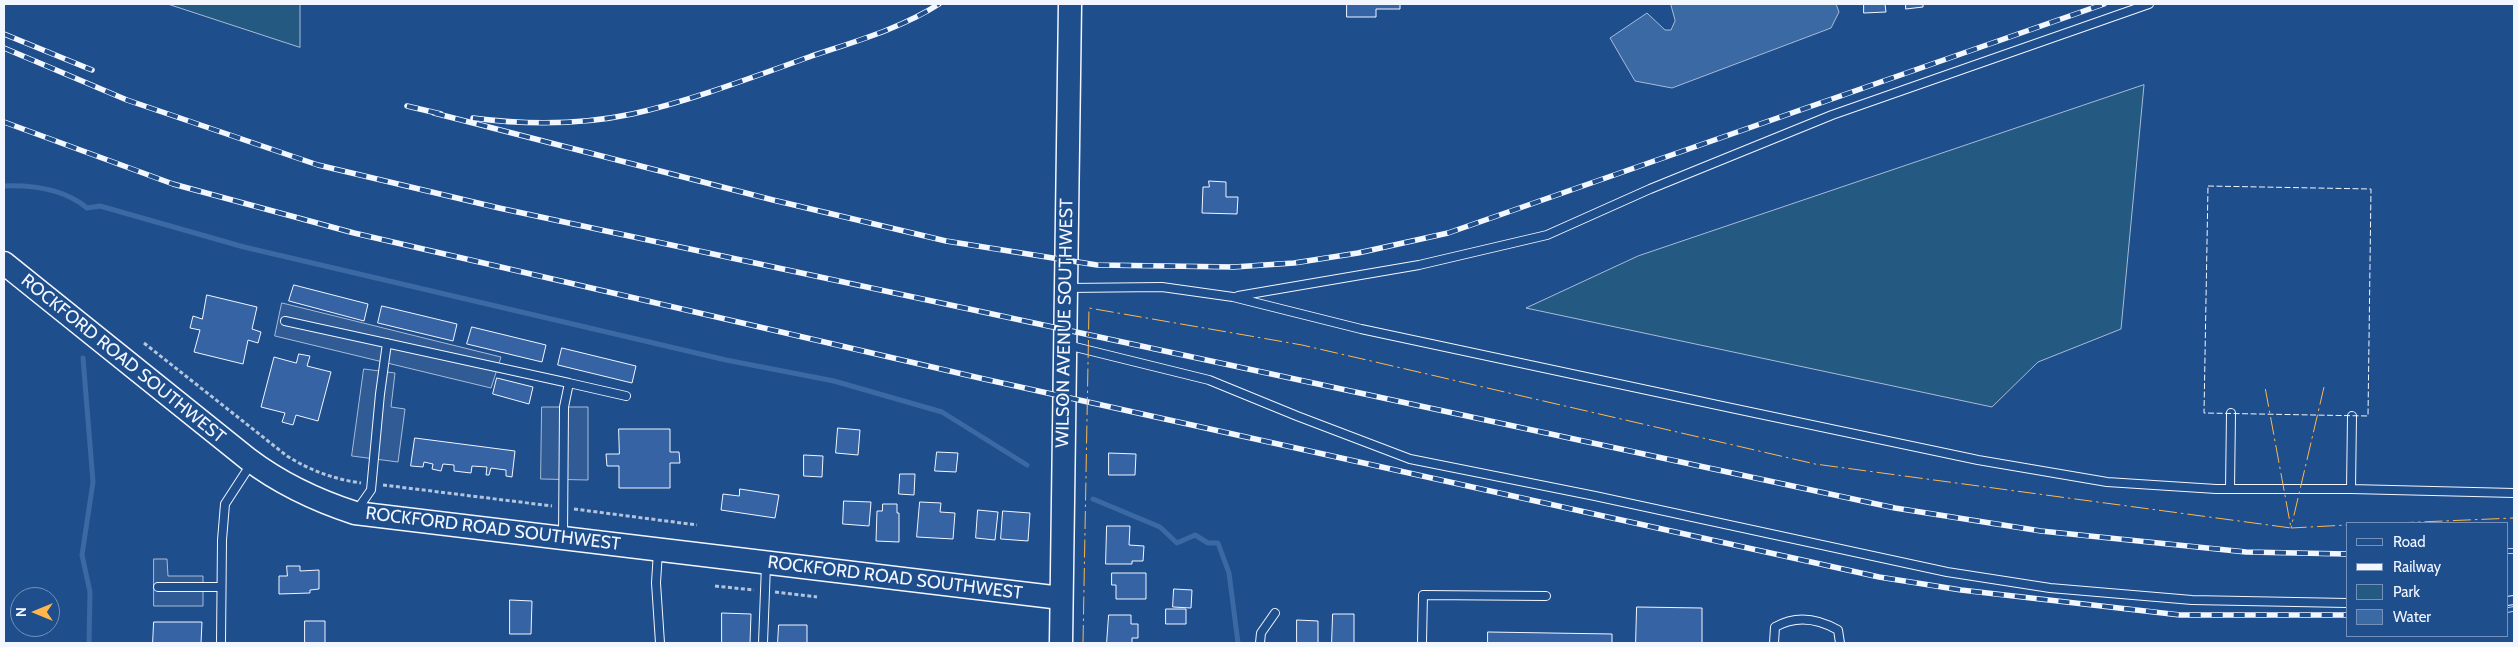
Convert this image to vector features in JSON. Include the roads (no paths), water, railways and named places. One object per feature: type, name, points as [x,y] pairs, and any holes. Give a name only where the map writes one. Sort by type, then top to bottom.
[{"type":"street","name":"WILSON AVENUE SOUTHWEST","points":[[1060,643],[1070,4]]},
{"type":"street","name":"ROCKFORD ROAD SOUTHWEST","points":[[4,263],[252,462],[286,485],[322,502],[355,513],[1061,598]]},
{"type":"lane","points":[[1234,297],[1419,265],[1547,235],[1650,189],[1832,115],[2149,4]]},
{"type":"lane","points":[[1065,288],[1162,287],[1234,297],[1371,331],[1978,460],[2107,482],[2230,489],[2351,489],[2514,493]]},
{"type":"lane","points":[[285,321],[626,396]]},
{"type":"lane","points":[[355,513],[371,490],[387,343]]},
{"type":"lane","points":[[1064,345],[1209,380],[1410,459],[1595,496],[1937,570],[2050,588],[2192,600],[2346,603]]},
{"type":"lane","points":[[563,538],[564,407],[569,383]]},
{"type":"lane","points":[[2230,489],[2232,413]]},
{"type":"lane","points":[[2351,489],[2352,416]]},
{"type":"lane","points":[[221,643],[221,587],[225,504],[252,462]]},
{"type":"lane","points":[[658,549],[656,583],[660,643]]},
{"type":"lane","points":[[763,643],[766,562]]},
{"type":"lane","points":[[158,587],[221,587]]},
{"type":"lane","points":[[1422,643],[1423,595],[1546,596]]},
{"type":"lane","points":[[1260,643],[1261,633],[1275,613]]},
{"type":"lane","points":[[1774,643],[1775,627],[1787,620],[1820,620],[1838,630],[1840,643]]},
{"type":"water","points":[[1671,4],[1836,4],[1839,12],[1831,28],[1672,88],[1635,81],[1610,38],[1647,13],[1665,30],[1671,30],[1675,21]]},
{"type":"waterway","points":[[4,186],[26,186],[58,192],[87,208],[100,206],[244,247],[726,360],[834,381],[942,412],[1027,465]]},
{"type":"waterway","points":[[83,358],[93,482],[82,555],[90,592],[89,643]]},
{"type":"waterway","points":[[1093,499],[1160,527],[1177,543],[1195,535],[1208,543],[1218,543],[1229,573],[1238,643]]},
{"type":"railway","points":[[473,118],[553,123],[612,118],[654,109],[721,88],[876,34],[908,21],[939,4]]},
{"type":"railway","points":[[434,113],[773,200],[946,241],[1097,265],[1234,267],[1294,263],[1358,253],[1448,233],[2104,4]]},
{"type":"railway","points":[[4,34],[92,70]]},
{"type":"railway","points":[[4,48],[127,100],[318,165],[499,208],[1895,508],[2041,531],[2246,552],[2346,554]]},
{"type":"railway","points":[[407,106],[441,114]]},
{"type":"railway","points":[[4,122],[173,184],[354,233],[984,379],[1879,577],[1961,590],[2180,615],[2346,615]]},
{"type":"railway","points":[[2508,551],[2514,551]]},
{"type":"railway","points":[[2508,610],[2514,609]]}]
